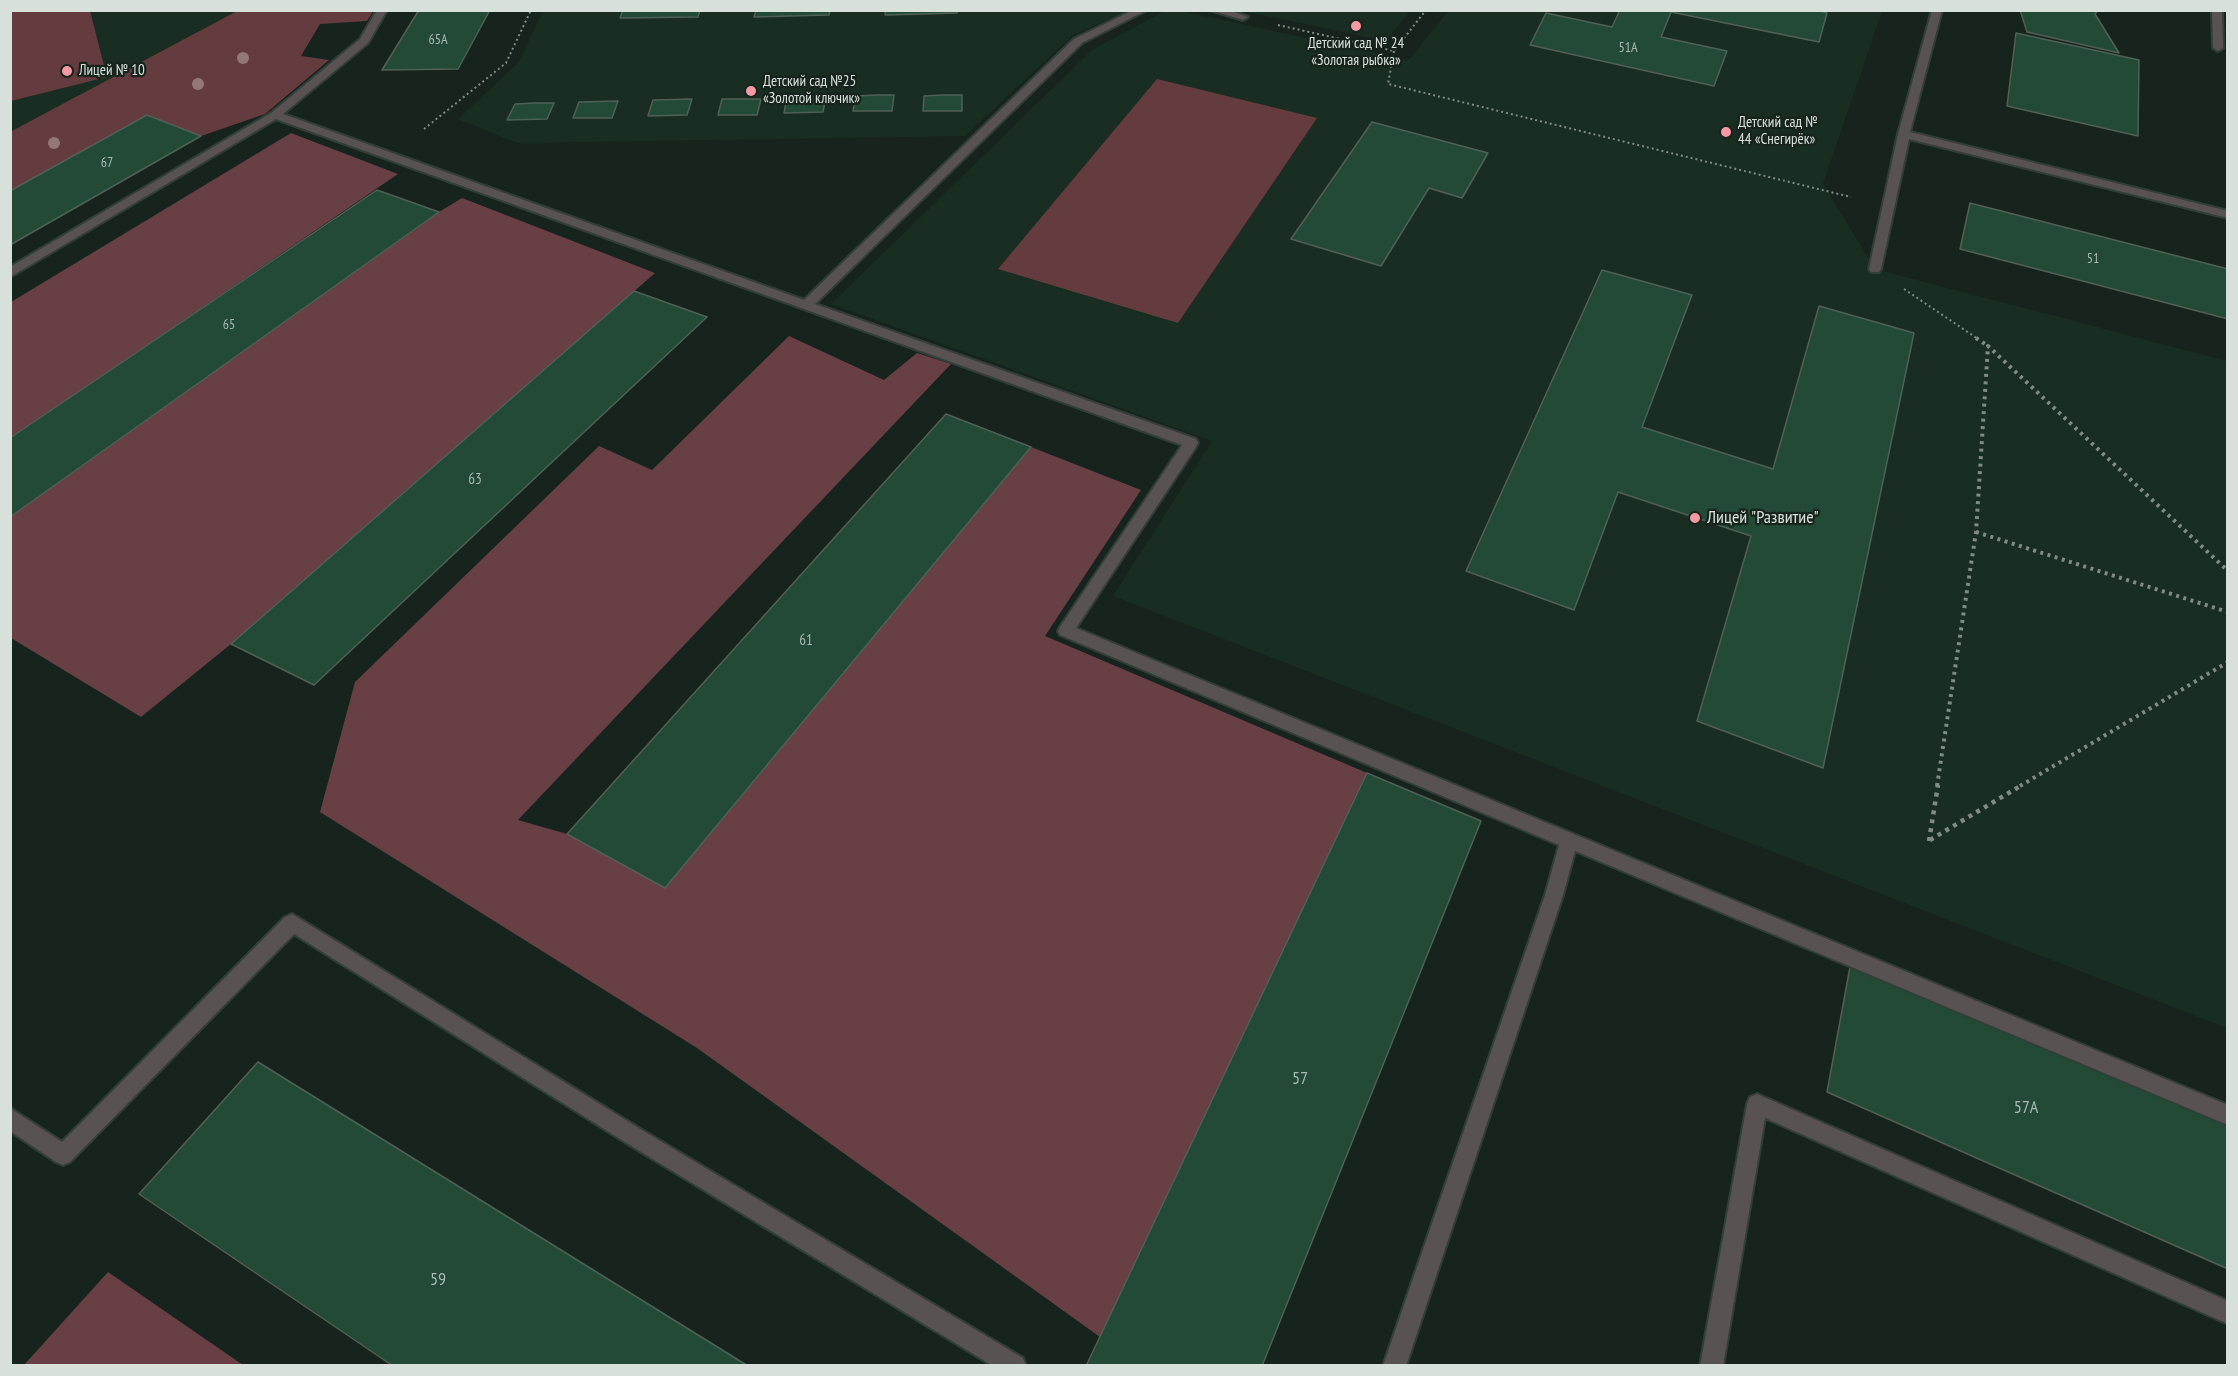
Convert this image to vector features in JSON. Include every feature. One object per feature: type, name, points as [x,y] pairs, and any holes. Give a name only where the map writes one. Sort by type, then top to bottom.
[{"type":"street","points":[[10,273],[275,115],[364,40],[382,10]]},
{"type":"street","points":[[805,306],[1078,42],[1142,10]]},
{"type":"street","points":[[1215,10],[1243,17]]},
{"type":"street","points":[[1875,269],[1904,134],[1937,10]]},
{"type":"street","points":[[2217,10],[2218,48]]},
{"type":"street","points":[[275,115],[1191,443],[1066,631],[2228,1115]]},
{"type":"street","points":[[1904,134],[2228,214]]},
{"type":"street","points":[[1394,1365],[1550,907],[1569,841]]},
{"type":"street","points":[[10,1118],[63,1155],[291,923],[635,1137],[1015,1365]]},
{"type":"street","points":[[1711,1365],[1757,1104],[2228,1313]]},
{"type":"path","points":[[388,157],[506,63],[531,10]]},
{"type":"path","points":[[1426,10],[1394,51],[1389,84],[1888,206]]},
{"type":"path","points":[[1243,17],[1394,51]]},
{"type":"path","points":[[1875,269],[1988,346],[2228,571]]},
{"type":"path","points":[[1988,346],[1976,532],[1929,841],[2228,662]]},
{"type":"path","points":[[1976,532],[2228,612]]},
{"type":"shaded area","points":[[10,11],[90,11],[107,77],[11,101]]},
{"type":"shaded area","name":"Лицей № 10","points":[[11,11],[237,11],[11,132]]},
{"type":"shaded area","points":[[237,11],[373,11],[367,21],[320,24],[301,56],[329,60],[265,114],[201,136],[11,191],[10,132]]},
{"type":"shaded area","name":"Детский сад №25 «Золотой ключик»","points":[[543,11],[1128,11],[1073,35],[965,136],[517,143],[458,119],[518,63]]},
{"type":"shaded area","name":"Лицей \"Развитие\"","points":[[1164,11],[1181,11],[1409,60],[1448,11],[1882,11],[1823,184],[1875,269],[2227,361],[2227,1028],[1113,596],[1212,441],[831,304],[1092,50]]},
{"type":"shaded area","name":"Детский сад № 24 «Золотая рыбка»","points":[[1243,11],[1410,11],[1386,41]]},
{"type":"shaded area","points":[[1157,79],[1317,118],[1178,323],[998,269]]},
{"type":"shaded area","points":[[291,133],[398,174],[11,438],[11,302]]},
{"type":"shaded area","points":[[462,198],[655,273],[231,644],[141,717],[11,638],[10,517],[439,212]]},
{"type":"shaded area","points":[[789,336],[884,380],[917,353],[951,364],[518,820],[567,834],[665,888],[1031,447],[1141,490],[1045,636],[1367,773],[1100,1337],[697,1048],[320,812],[355,682],[599,446],[652,470]]},
{"type":"shaded area","points":[[108,1272],[243,1365],[24,1365]]},
{"type":"building","points":[[419,10],[490,10],[458,69],[382,70]]},
{"type":"building","points":[[623,10],[700,10],[698,17],[620,18]]},
{"type":"building","points":[[756,10],[830,10],[829,15],[754,17]]},
{"type":"building","points":[[886,10],[958,10],[957,13],[885,15]]},
{"type":"building","points":[[1620,10],[1817,10],[1827,13],[1819,42],[1671,12],[1661,37],[1727,51],[1714,86],[1530,45],[1546,13],[1612,27]]},
{"type":"building","points":[[2020,10],[2098,10],[2095,14],[2119,53],[2027,32]]},
{"type":"building","points":[[2016,33],[2139,60],[2138,136],[2007,106]]},
{"type":"building","points":[[894,95],[892,111],[853,111],[856,96]]},
{"type":"building","points":[[962,95],[962,111],[923,111],[924,96]]},
{"type":"building","points":[[787,97],[826,97],[823,112],[784,113]]},
{"type":"building","points":[[692,99],[687,115],[648,116],[653,100]]},
{"type":"building","points":[[722,99],[761,99],[757,115],[718,115]]},
{"type":"building","points":[[618,101],[612,118],[573,118],[579,102]]},
{"type":"building","points":[[554,103],[547,119],[507,120],[515,104]]},
{"type":"building","points":[[147,115],[201,136],[10,245],[10,191]]},
{"type":"building","points":[[1372,122],[1488,153],[1462,198],[1429,188],[1381,266],[1291,239]]},
{"type":"building","points":[[377,190],[439,212],[10,517],[10,438]]},
{"type":"building","points":[[1970,203],[2228,269],[2228,319],[1960,249]]},
{"type":"building","points":[[1602,270],[1692,295],[1642,427],[1773,469],[1819,306],[1914,333],[1823,768],[1697,721],[1751,536],[1618,492],[1574,610],[1466,571]]},
{"type":"building","points":[[634,291],[707,317],[314,685],[231,644]]},
{"type":"building","points":[[946,414],[1031,447],[665,888],[567,834]]},
{"type":"building","points":[[1367,773],[1481,821],[1262,1366],[1086,1366]]},
{"type":"building","points":[[1850,967],[2228,1124],[2228,1269],[1827,1092]]},
{"type":"building","points":[[258,1062],[748,1366],[393,1366],[139,1194]]},
{"type":"place","name":"Детский сад № 24 «Золотая рыбка»","points":[[1356,26]]},
{"type":"place","name":"Лицей № 10","points":[[67,71]]},
{"type":"place","name":"Детский сад №25 «Золотой ключик»","points":[[751,91]]},
{"type":"place","name":"Детский сад № 44 «Снегирёк»","points":[[1726,132]]},
{"type":"place","name":"Лицей \"Развитие\"","points":[[1695,518]]}]
